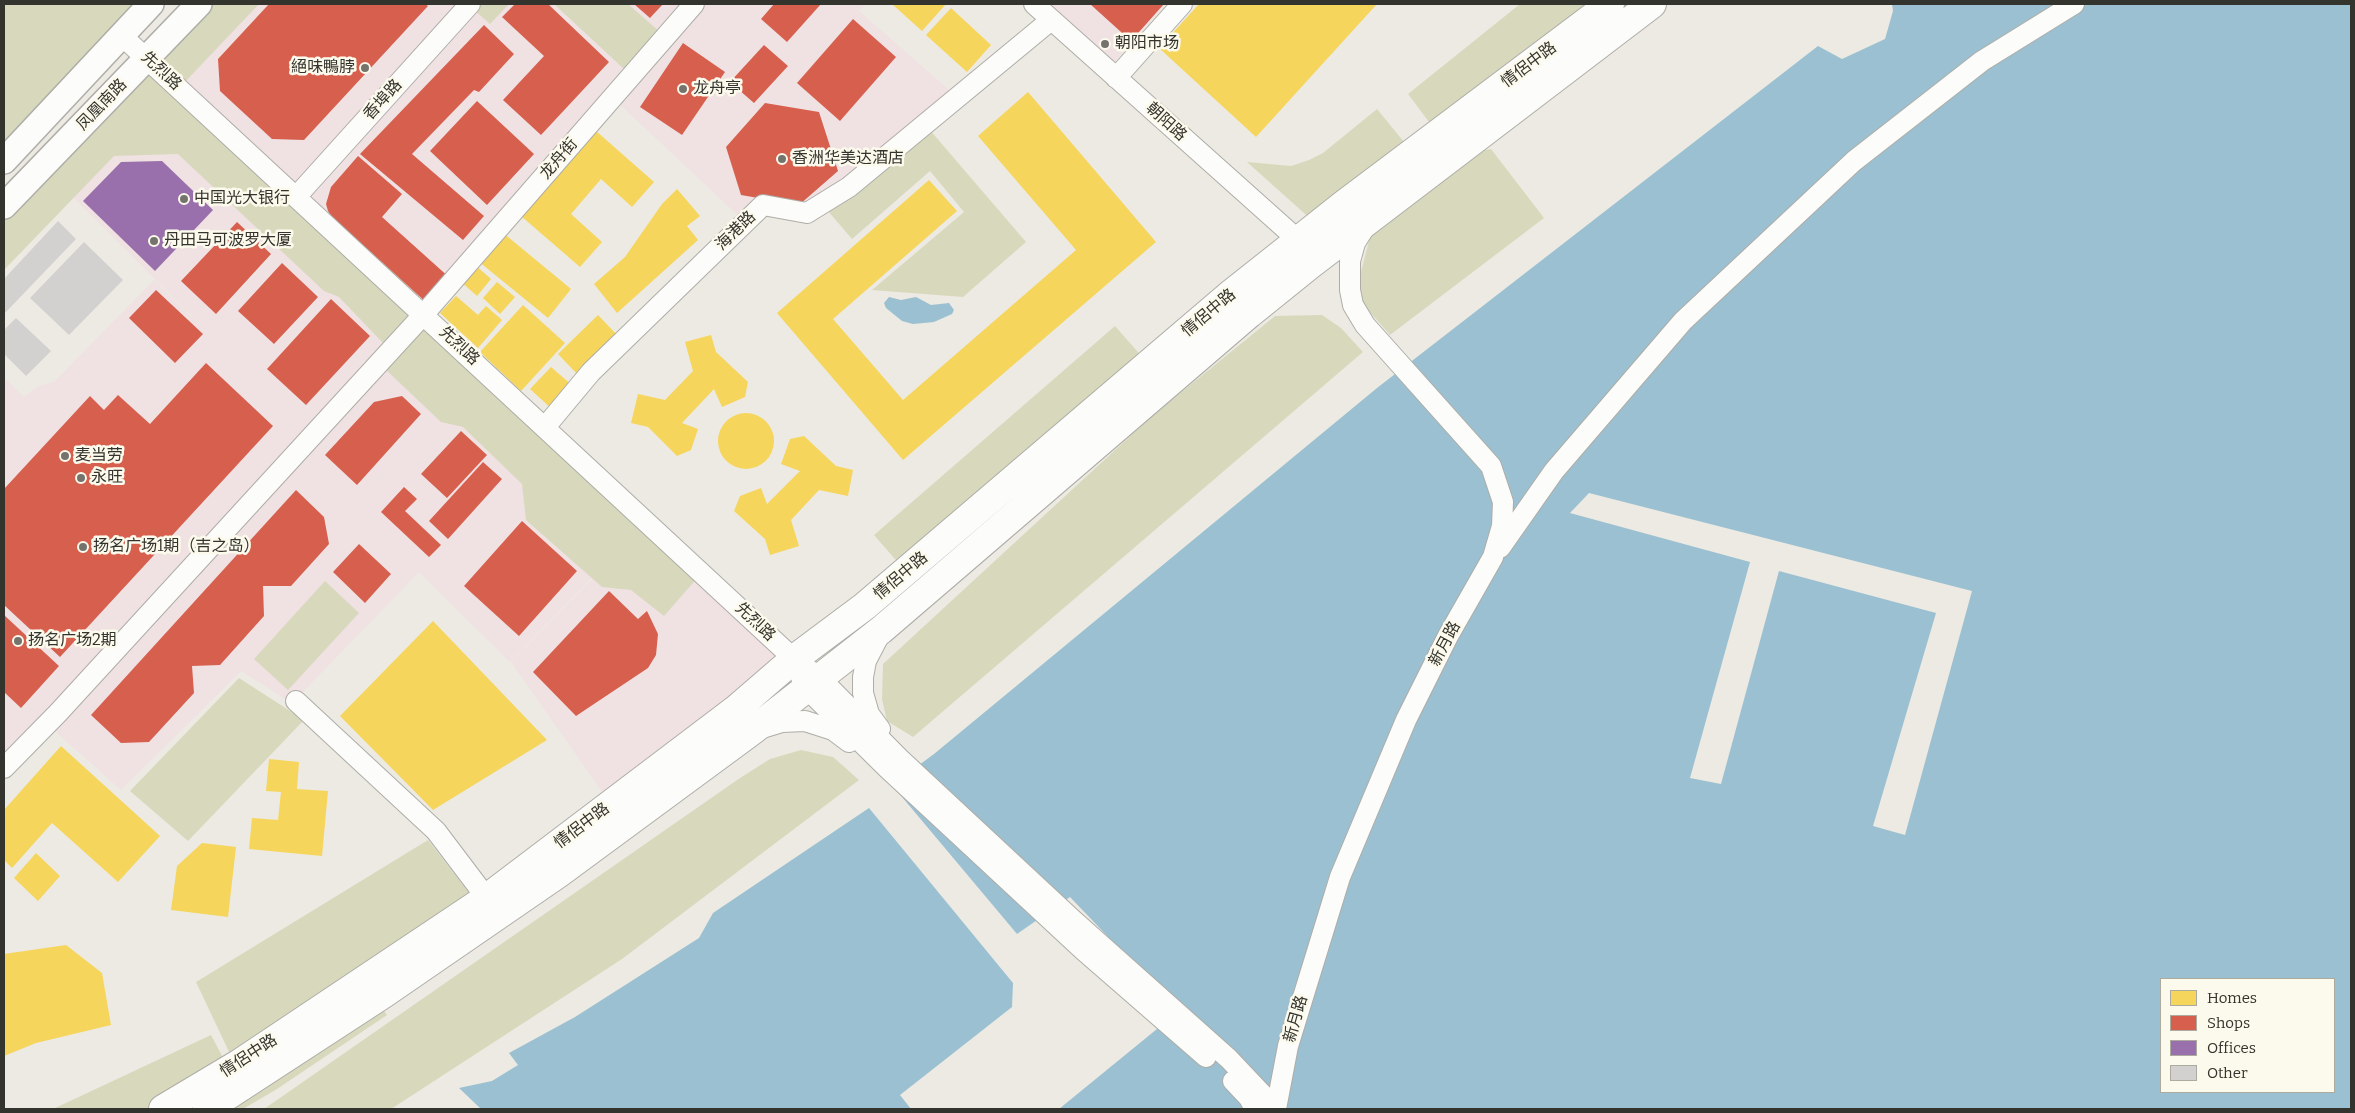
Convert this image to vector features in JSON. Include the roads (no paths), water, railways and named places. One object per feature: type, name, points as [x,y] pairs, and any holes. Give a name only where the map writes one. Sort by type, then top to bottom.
[{"type":"highway","name":"情侶中路","points":[[207,1109],[385,994],[735,710],[794,659],[865,606],[1232,293],[1298,240],[1610,4]]},
{"type":"highway","name":"情侶中路","points":[[163,1109],[240,1064],[493,906],[752,732],[881,630],[1250,314],[1370,219],[1652,4]]},
{"type":"main road","name":"凤凰南路","points":[[4,161],[151,4]]},
{"type":"main road","name":"凤凰南路","points":[[4,206],[199,4]]},
{"type":"street","name":"香埠路","points":[[296,197],[470,4]]},
{"type":"street","name":"龙舟街","points":[[4,768],[58,713],[424,314],[694,4]]},
{"type":"street","name":"朝阳路","points":[[1034,4],[1298,240]]},
{"type":"street","points":[[1116,78],[1182,4]]},
{"type":"street","points":[[1493,557],[1554,471],[1683,321],[1854,161],[1982,61],[2074,4]]},
{"type":"street","name":"海港路","points":[[546,426],[591,372],[763,205],[807,213],[849,187],[1051,20]]},
{"type":"street","name":"先烈路","points":[[121,35],[546,426],[794,659]]},
{"type":"street","name":"新月路","points":[[1274,1109],[1291,1037],[1340,877],[1406,720],[1448,636],[1493,557],[1502,526],[1503,502],[1491,466],[1360,318],[1350,290],[1349,266],[1352,251],[1370,219]]},
{"type":"street","points":[[881,630],[866,661],[863,693],[869,714],[893,763]]},
{"type":"street","points":[[794,659],[813,682],[893,763],[1083,950],[1233,1080],[1249,1098],[1255,1109]]},
{"type":"street","points":[[296,701],[436,830],[493,906]]},
{"type":"street","points":[[752,732],[782,722],[811,722],[833,730],[893,763],[1229,1059],[1264,1095],[1274,1109]]},
{"type":"water","points":[[1892,4],[2351,4],[2351,1109],[1059,1109],[1179,1011],[1070,897],[1017,934],[892,785],[934,754],[1377,388],[1818,46],[1842,59],[1885,39],[1893,11]]},
{"type":"water","points":[[889,297],[901,300],[916,297],[931,305],[949,303],[954,310],[952,314],[934,322],[913,324],[902,321],[886,308],[884,303]]},
{"type":"water","points":[[869,808],[1013,983],[1012,1007],[900,1095],[911,1109],[481,1109],[459,1088],[492,1081],[518,1065],[509,1053],[575,1017],[699,938],[713,913]]},
{"type":"place","name":"朝阳市场","points":[[1105,44]]},
{"type":"place","name":"絕味鴨脖","points":[[365,68]]},
{"type":"place","name":"龙舟亭","points":[[683,89]]},
{"type":"place","name":"香洲华美达酒店","points":[[782,159]]},
{"type":"place","name":"中国光大银行","points":[[184,199]]},
{"type":"place","name":"丹田马可波罗大厦","points":[[154,241]]},
{"type":"place","name":"麦当劳","points":[[65,456]]},
{"type":"place","name":"永旺","points":[[81,478]]},
{"type":"place","name":"扬名广场1期（吉之岛）","points":[[83,547]]},
{"type":"place","name":"扬名广场2期","points":[[18,641]]}]
